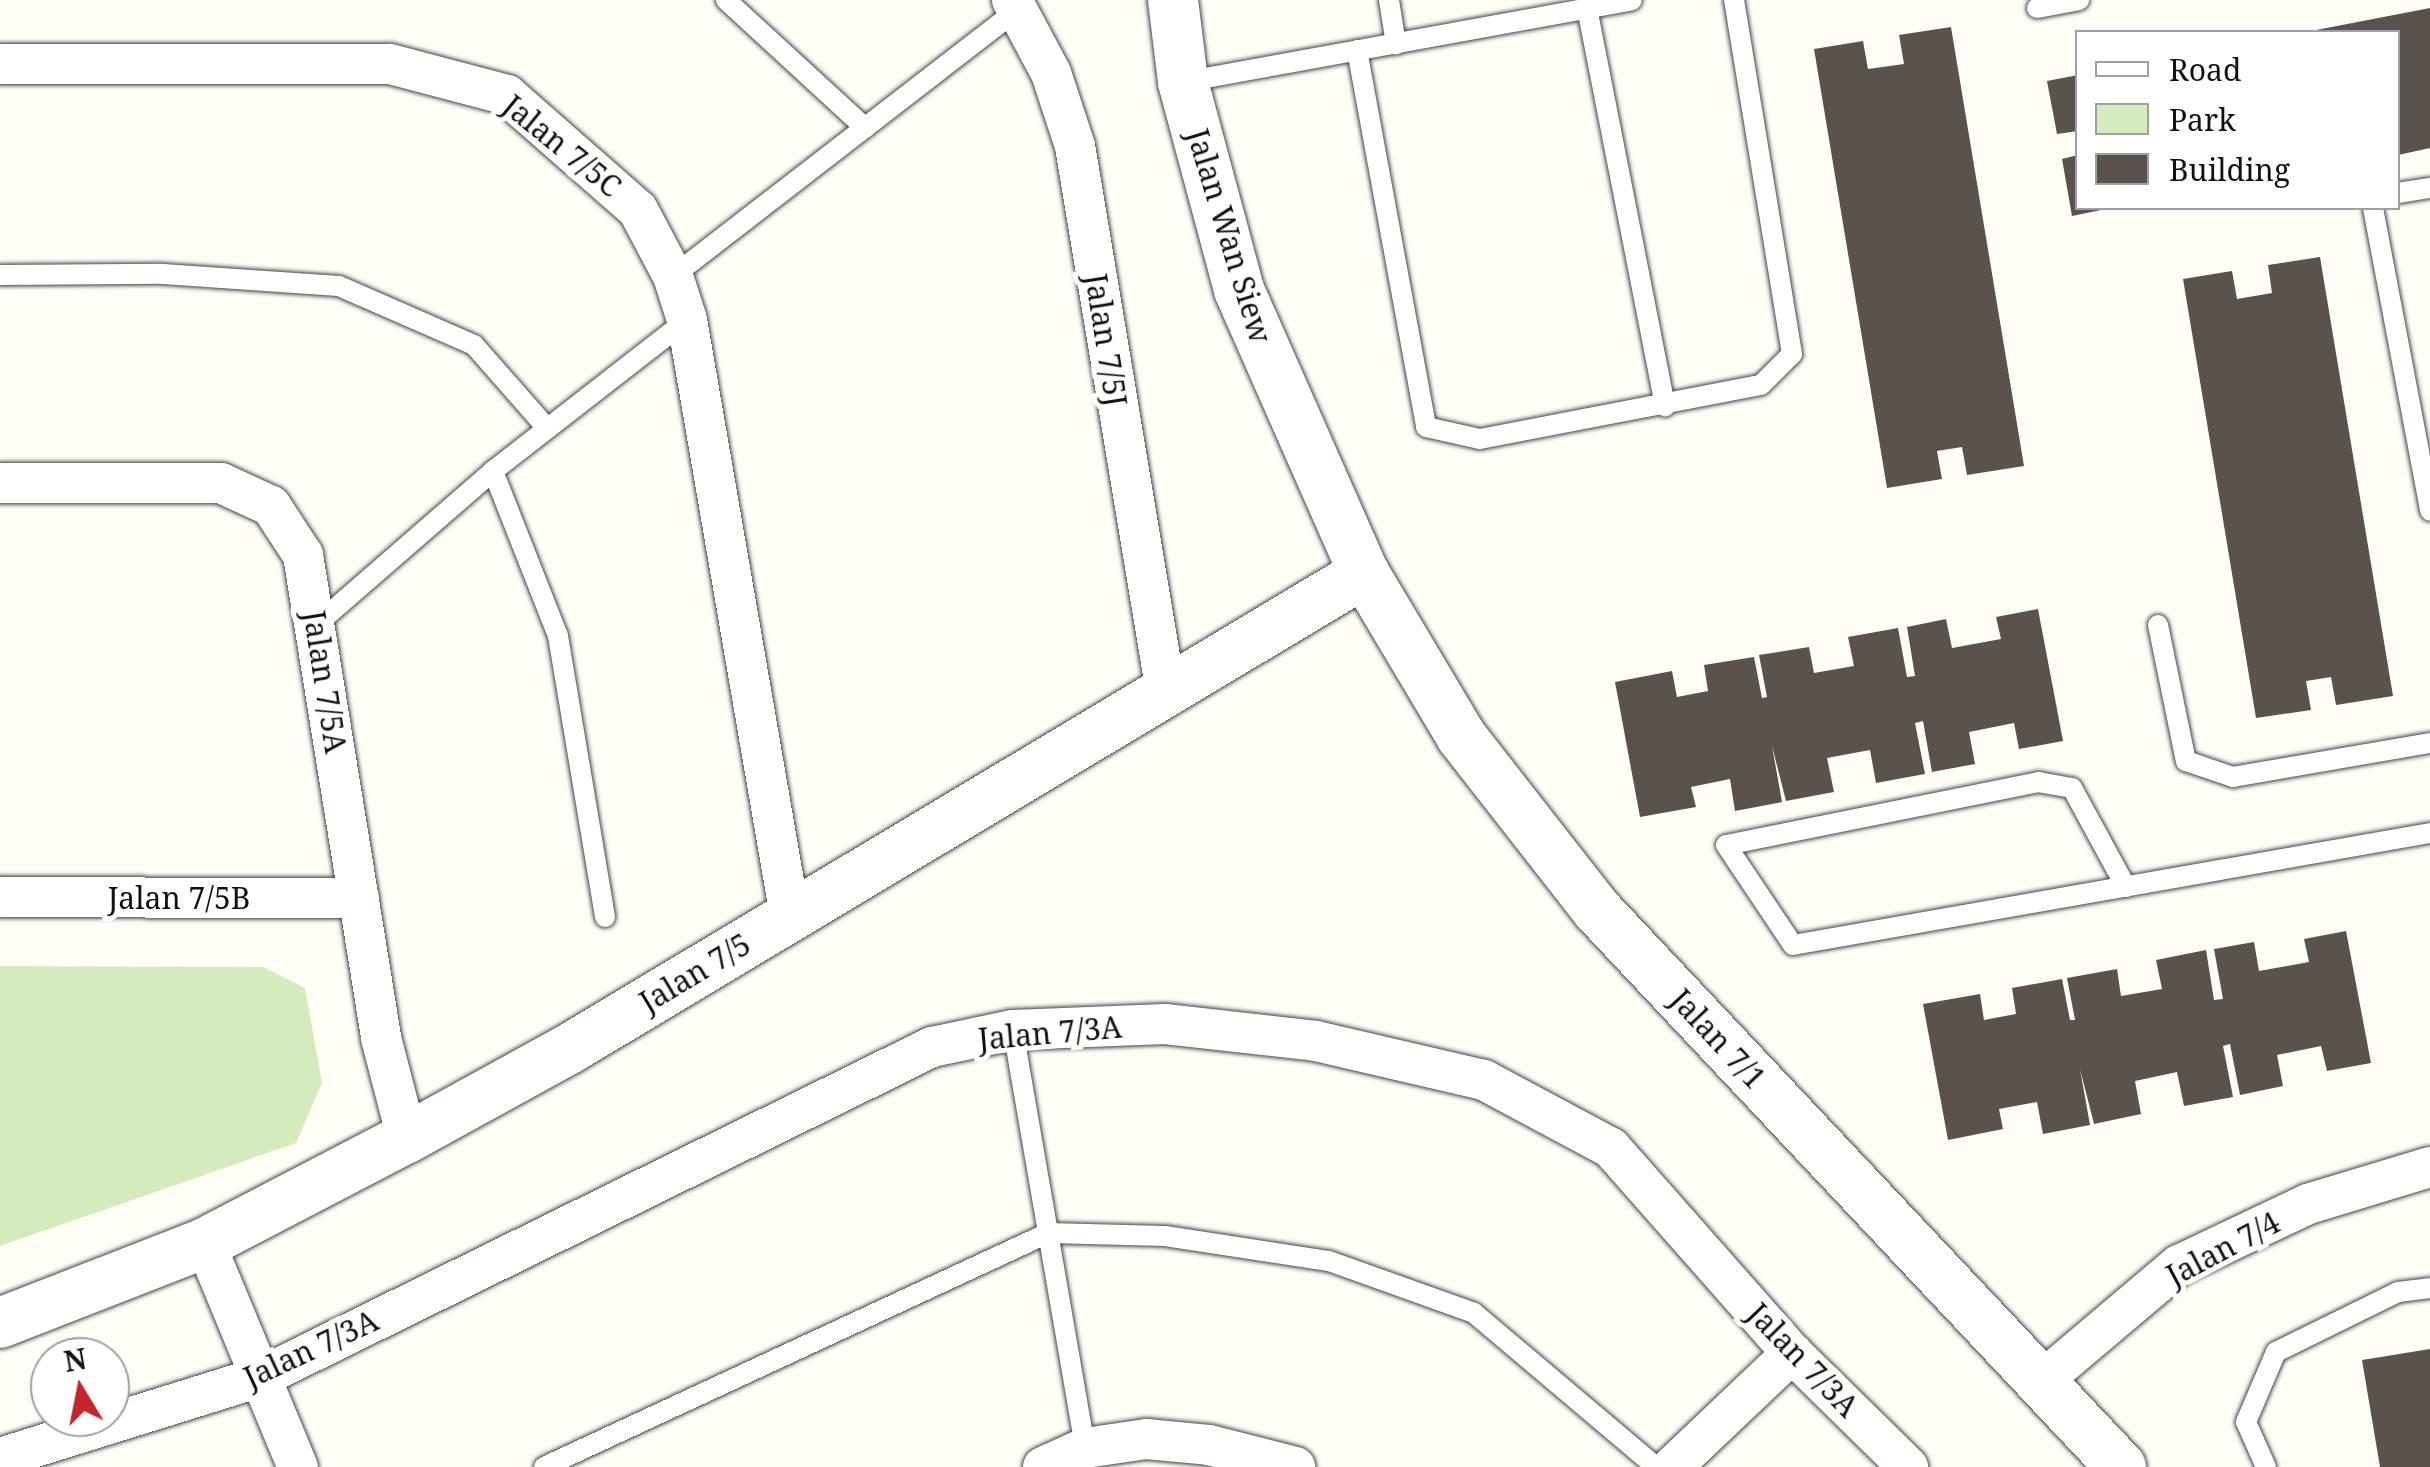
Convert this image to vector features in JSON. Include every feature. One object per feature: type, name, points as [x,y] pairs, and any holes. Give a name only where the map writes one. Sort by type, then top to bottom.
[{"type":"street","name":"Jalan Wan Siew","points":[[1173,0],[1183,82],[1238,290],[1364,573]]},
{"type":"street","name":"Jalan 7/5J","points":[[1016,4],[1074,146],[1166,692]]},
{"type":"street","name":"Jalan 7/5C","points":[[0,64],[390,64],[507,95],[638,210],[674,276],[687,320],[790,916]]},
{"type":"street","name":"Jalan 7/5A","points":[[0,483],[220,483],[271,506],[303,554],[381,1038],[407,1138]]},
{"type":"street","name":"Jalan 7/5","points":[[0,1323],[204,1243],[407,1138],[790,916],[1364,573]]},
{"type":"street","name":"Jalan 7/1","points":[[1364,573],[1461,736],[1597,910],[2044,1379],[2121,1467]]},
{"type":"street","name":"Jalan 7/5B","points":[[0,897],[359,898]]},
{"type":"street","name":"Jalan 7/3A","points":[[0,1458],[262,1376],[932,1047],[1013,1030],[1184,1026],[1316,1042],[1484,1080],[1611,1148],[1792,1353],[1908,1467]]},
{"type":"street","name":"Jalan 7/4","points":[[2044,1379],[2180,1265],[2308,1204],[2430,1168]]},
{"type":"street","points":[[204,1243],[298,1467]]},
{"type":"street","points":[[1672,1467],[1792,1353]]},
{"type":"street","points":[[1044,1467],[1086,1448],[1146,1439],[1209,1445],[1295,1467]]},
{"type":"lane","points":[[726,0],[864,128]]},
{"type":"lane","points":[[1390,0],[1396,44]]},
{"type":"lane","points":[[1183,82],[1632,0]]},
{"type":"lane","points":[[1357,50],[1426,428],[1480,440],[1760,386],[1792,354],[1734,0]]},
{"type":"lane","points":[[2037,8],[2079,0]]},
{"type":"lane","points":[[674,276],[1016,4]]},
{"type":"lane","points":[[1587,8],[1665,406]]},
{"type":"lane","points":[[2400,194],[2430,188]]},
{"type":"lane","points":[[2373,210],[2430,511]]},
{"type":"lane","points":[[0,275],[163,274],[339,286],[474,346],[546,428]]},
{"type":"lane","points":[[316,624],[493,471],[687,320]]},
{"type":"lane","points":[[493,471],[558,636],[605,917]]},
{"type":"lane","points":[[2158,626],[2186,761],[2233,777],[2429,748]]},
{"type":"lane","points":[[2126,887],[2072,788],[2039,782],[1726,846],[1794,946],[2430,833]]},
{"type":"lane","points":[[1013,1030],[1086,1448]]},
{"type":"lane","points":[[544,1467],[1048,1233],[1165,1236],[1329,1261],[1474,1312],[1656,1467]]},
{"type":"lane","points":[[2266,1467],[2246,1422],[2276,1352],[2398,1292],[2430,1288]]},
{"type":"green space","points":[[0,966],[263,967],[305,988],[322,1083],[296,1143],[0,1246]]},
{"type":"building","points":[[2430,8],[2430,148],[2400,155],[2400,30],[2316,30]]},
{"type":"building","points":[[1951,27],[2024,466],[1967,475],[1962,447],[1937,451],[1942,479],[1887,488],[1814,49],[1863,41],[1868,69],[1904,64],[1899,35]]},
{"type":"building","points":[[2075,76],[2075,131],[2057,134],[2047,81]]},
{"type":"building","points":[[2075,156],[2075,210],[2101,210],[2072,216],[2062,159]]},
{"type":"building","points":[[2320,257],[2393,696],[2336,705],[2331,677],[2306,681],[2311,710],[2256,718],[2183,279],[2232,271],[2237,299],[2272,293],[2268,265]]},
{"type":"building","points":[[2038,609],[2063,741],[2019,749],[2014,723],[1969,732],[1975,764],[1932,772],[1923,721],[1915,723],[1925,774],[1876,783],[1870,750],[1827,758],[1834,792],[1786,801],[1772,746],[1782,802],[1735,811],[1730,779],[1691,787],[1696,807],[1640,817],[1615,682],[1672,671],[1677,697],[1708,691],[1704,665],[1754,657],[1762,698],[1767,697],[1759,655],[1809,647],[1814,673],[1854,666],[1848,637],[1898,628],[1907,677],[1915,676],[1907,627],[1946,619],[1952,648],[2001,639],[1996,617]]},
{"type":"building","points":[[2346,931],[2371,1063],[2327,1071],[2321,1046],[2277,1055],[2283,1086],[2240,1095],[2230,1044],[2223,1046],[2233,1097],[2184,1106],[2177,1072],[2135,1081],[2141,1114],[2094,1124],[2080,1069],[2090,1125],[2043,1134],[2037,1102],[1999,1109],[2003,1129],[1948,1140],[1923,1004],[1980,994],[1984,1020],[2016,1014],[2012,988],[2062,979],[2070,1020],[2075,1020],[2067,978],[2117,969],[2121,996],[2162,989],[2156,960],[2206,950],[2214,1000],[2223,999],[2214,949],[2254,942],[2259,971],[2309,962],[2304,939]]},
{"type":"building","points":[[2430,1349],[2430,1467],[2380,1467],[2362,1360]]}]
